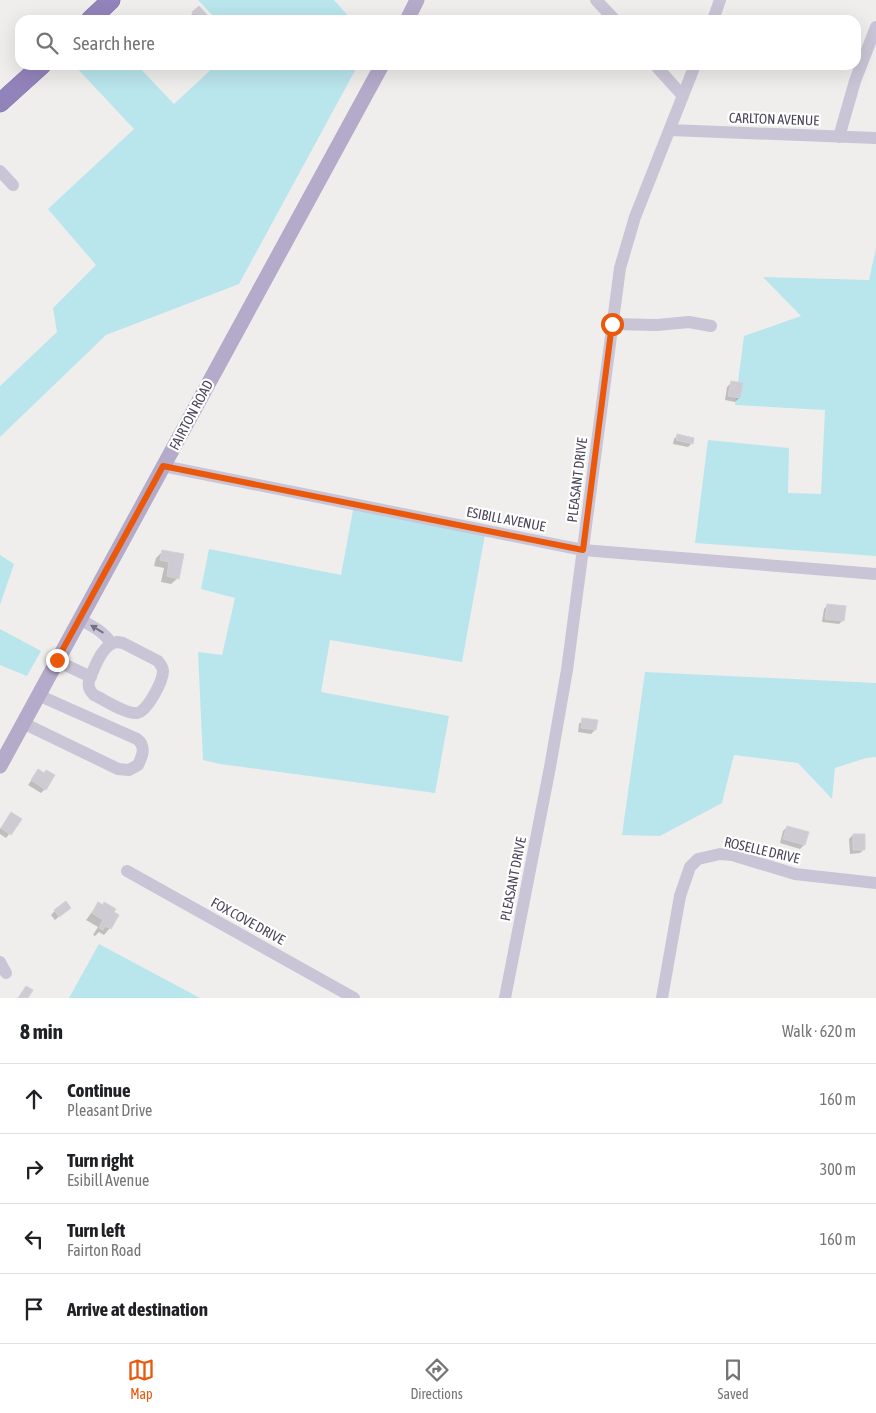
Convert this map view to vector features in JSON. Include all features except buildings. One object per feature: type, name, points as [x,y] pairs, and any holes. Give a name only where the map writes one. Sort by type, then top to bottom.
[{"type":"highway","points":[[96,15],[112,0]]},
{"type":"highway","points":[[0,104],[37,70]]},
{"type":"main road","points":[[409,15],[417,0]]},
{"type":"main road","name":"FAIRTON ROAD","points":[[0,766],[379,70]]},
{"type":"street","points":[[596,0],[610,15]]},
{"type":"street","points":[[715,15],[720,0]]},
{"type":"street","points":[[861,66],[876,27]]},
{"type":"street","points":[[660,70],[683,96]]},
{"type":"street","name":"PLEASANT DRIVE","points":[[506,998],[557,728],[583,550],[620,268],[635,217],[693,70]]},
{"type":"street","points":[[839,136],[859,70]]},
{"type":"street","name":"CARLTON AVENUE","points":[[670,130],[876,138]]},
{"type":"street","points":[[0,171],[14,185]]},
{"type":"street","points":[[612,324],[656,325],[689,322],[711,326]]},
{"type":"street","name":"ESIBILL AVENUE","points":[[163,466],[583,550],[876,574]]},
{"type":"street","points":[[80,619],[106,634],[111,643]]},
{"type":"street","points":[[117,642],[123,643],[158,661],[162,666],[163,672],[161,680],[146,707],[141,712],[135,713],[94,695],[88,686],[91,677],[106,648],[111,643],[117,642]]},
{"type":"street","points":[[57,660],[91,677]]},
{"type":"street","points":[[23,723],[118,769],[128,770],[138,765],[143,751],[142,745],[137,739],[38,695]]},
{"type":"street","name":"ROSELLE DRIVE","points":[[662,998],[680,896],[690,868],[698,859],[720,854],[732,855],[795,874],[876,883]]},
{"type":"street","name":"FOX COVE DRIVE","points":[[127,870],[354,998]]},
{"type":"shaded area","points":[[198,0],[334,0],[348,15],[212,15]]},
{"type":"shaded area","points":[[79,70],[142,70],[174,104],[211,70],[355,70],[239,284],[106,335],[0,437],[0,386],[57,332],[53,308],[96,265],[48,209],[134,129]]},
{"type":"shaded area","points":[[876,248],[876,556],[695,543],[708,440],[789,448],[788,493],[821,494],[825,410],[735,405],[744,336],[801,316],[763,277],[869,280]]},
{"type":"shaded area","points":[[354,505],[486,529],[462,662],[330,640],[321,692],[449,716],[435,793],[220,764],[203,760],[198,652],[222,655],[235,598],[201,589],[209,549],[341,575]]},
{"type":"shaded area","points":[[0,555],[14,564],[0,605]]},
{"type":"shaded area","points":[[0,629],[41,651],[27,676],[0,665]]},
{"type":"shaded area","points":[[645,672],[876,683],[876,757],[866,758],[835,768],[832,799],[798,763],[734,755],[722,803],[660,836],[622,835]]},
{"type":"shaded area","points":[[99,944],[200,998],[69,998]]},
{"type":"route","points":[[57,660],[163,466],[583,550],[612,324]]}]
